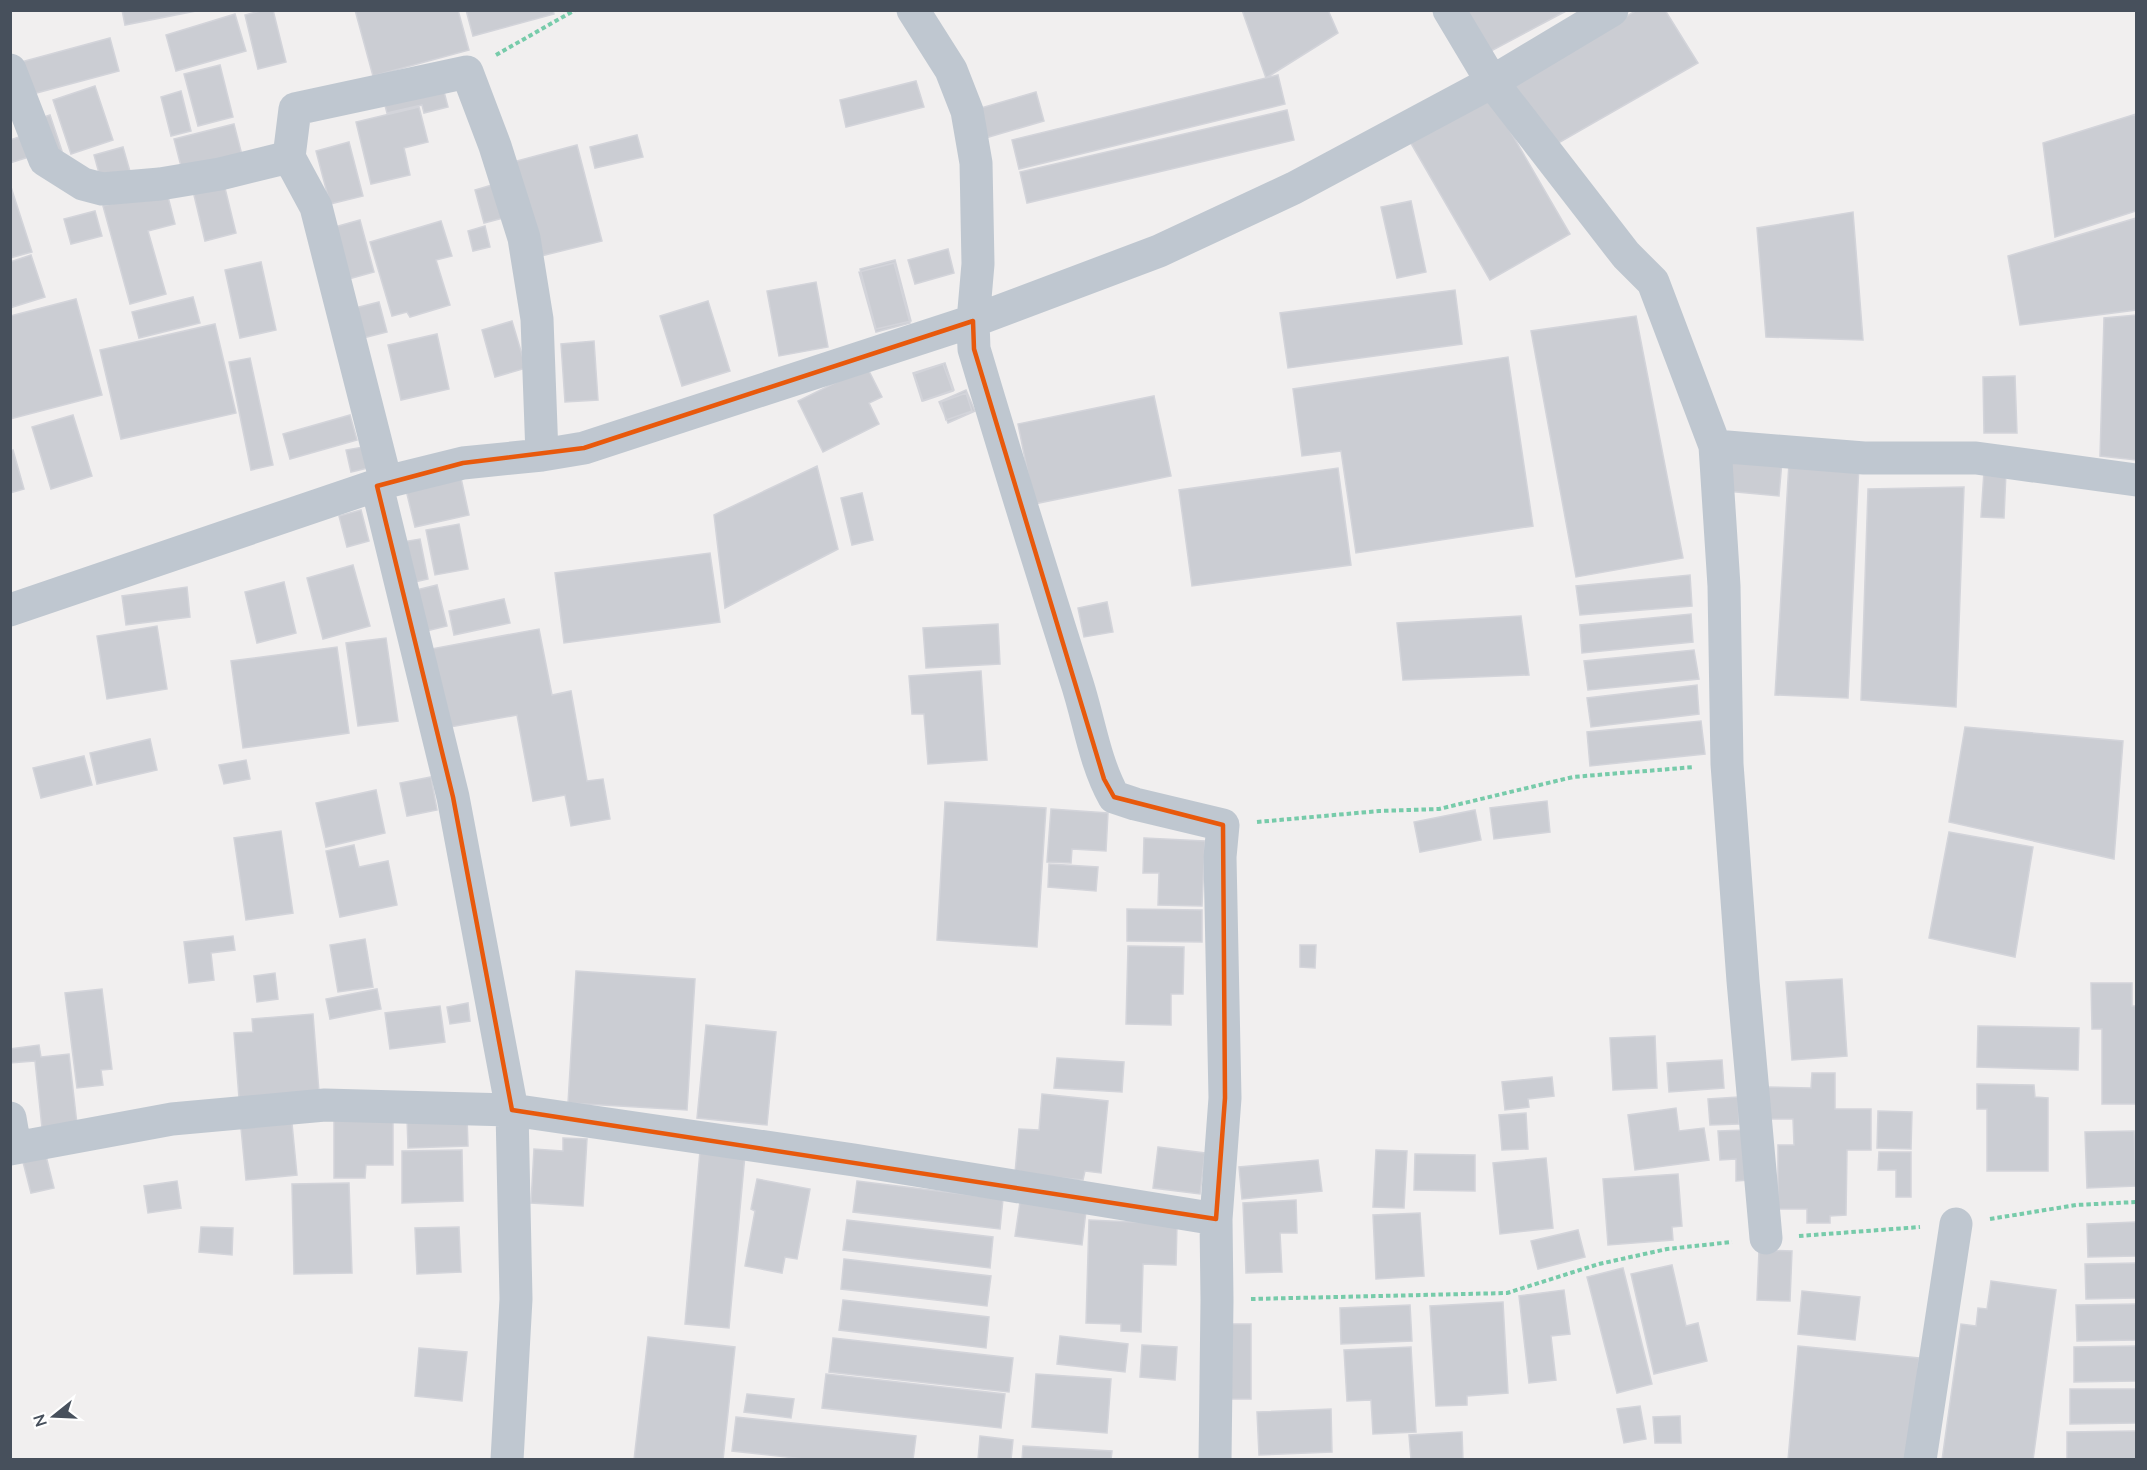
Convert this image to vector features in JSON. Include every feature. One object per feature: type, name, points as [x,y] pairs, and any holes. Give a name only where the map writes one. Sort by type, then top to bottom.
[{"type":"street","points":[[913,10],[951,70],[967,111],[976,163],[978,264],[973,321],[974,349],[1038,564],[1078,684],[1104,779],[1114,797],[1223,825],[1220,856],[1225,1098],[1216,1219],[1215,1460]]},
{"type":"street","points":[[1449,10],[1492,82],[1626,255],[1653,282],[1715,446],[1724,586],[1727,764],[1743,981],[1766,1238]]},
{"type":"street","points":[[10,610],[381,484],[463,463],[584,448],[973,321],[1159,251],[1294,188],[1492,82],[1612,10]]},
{"type":"street","points":[[10,70],[45,160],[82,184],[102,189],[160,184],[220,174],[289,158]]},
{"type":"street","points":[[507,1460],[516,1299],[512,1110],[453,796],[381,484],[316,207],[289,158],[295,109],[467,72],[495,146],[524,238],[537,319],[542,455]]},
{"type":"street","points":[[1715,446],[1864,458],[1976,458],[2136,480]]},
{"type":"street","points":[[12,1138],[172,1119],[325,1105],[512,1110],[854,1160],[1216,1219]]},
{"type":"street","points":[[1920,1460],[1956,1224]]},
{"type":"path","points":[[467,72],[575,10]]},
{"type":"path","points":[[1223,825],[1379,811],[1439,809],[1572,777],[1727,764]]},
{"type":"path","points":[[1217,1300],[1507,1293],[1599,1264],[1668,1249],[1766,1238],[1956,1224],[2076,1205],[2136,1202]]},
{"type":"highlighted area","points":[[973,321],[974,349],[1104,779],[1114,797],[1223,825],[1225,1098],[1216,1219],[512,1110],[453,797],[377,486],[463,463],[584,448]]},
{"type":"building","points":[[122,10],[201,10],[125,25]]},
{"type":"building","points":[[273,10],[286,62],[258,69],[245,15]]},
{"type":"building","points":[[355,10],[458,10],[469,50],[373,76]]},
{"type":"building","points":[[466,10],[553,10],[554,14],[473,36]]},
{"type":"building","points":[[1242,10],[1328,10],[1338,33],[1266,78]]},
{"type":"building","points":[[1458,10],[1568,10],[1478,58]]},
{"type":"building","points":[[1637,10],[1665,10],[1698,63],[1541,153],[1505,89]]},
{"type":"building","points":[[235,14],[246,51],[176,71],[166,35]]},
{"type":"building","points":[[110,38],[119,71],[29,95],[21,62]]},
{"type":"building","points":[[220,65],[233,117],[198,126],[184,74]]},
{"type":"building","points":[[1278,75],[1285,104],[1019,169],[1012,140]]},
{"type":"building","points":[[441,80],[448,107],[424,113],[422,105],[387,113],[382,94]]},
{"type":"building","points":[[916,81],[924,107],[846,127],[840,100]]},
{"type":"building","points":[[95,86],[113,140],[71,154],[53,100]]},
{"type":"building","points":[[181,91],[191,131],[171,136],[161,97]]},
{"type":"building","points":[[1036,92],[1044,121],[982,139],[974,110]]},
{"type":"building","points":[[1488,93],[1570,234],[1490,280],[1409,140]]},
{"type":"building","points":[[419,107],[428,142],[404,148],[410,175],[371,184],[356,122]]},
{"type":"building","points":[[1287,110],[1294,140],[1027,203],[1020,172]]},
{"type":"building","points":[[2136,114],[2136,211],[2055,237],[2043,143]]},
{"type":"building","points":[[50,115],[62,151],[50,155],[38,119]]},
{"type":"building","points":[[234,124],[243,159],[183,174],[174,139]]},
{"type":"building","points":[[25,135],[32,156],[10,163],[10,140]]},
{"type":"building","points":[[637,135],[643,157],[595,168],[590,147]]},
{"type":"building","points":[[349,142],[363,196],[330,204],[316,151]]},
{"type":"building","points":[[577,145],[602,241],[537,257],[513,162]]},
{"type":"building","points":[[123,147],[131,175],[102,184],[94,155]]},
{"type":"building","points":[[502,182],[511,216],[484,223],[475,190]]},
{"type":"building","points":[[224,184],[236,233],[205,241],[193,191]]},
{"type":"building","points":[[10,188],[32,252],[10,258]]},
{"type":"building","points":[[166,189],[175,224],[148,231],[166,294],[130,304],[103,206]]},
{"type":"building","points":[[1411,201],[1426,272],[1397,278],[1381,207]]},
{"type":"building","points":[[95,211],[102,236],[71,244],[64,219]]},
{"type":"building","points":[[1853,212],[1863,340],[1766,337],[1757,228]]},
{"type":"building","points":[[2136,218],[2136,310],[2020,325],[2008,256]]},
{"type":"building","points":[[360,220],[374,272],[345,280],[331,228]]},
{"type":"building","points":[[441,221],[452,256],[436,260],[450,305],[410,317],[407,312],[392,316],[370,242]]},
{"type":"building","points":[[485,226],[490,247],[473,251],[468,231]]},
{"type":"building","points":[[948,249],[954,273],[915,284],[908,260]]},
{"type":"building","points":[[31,255],[45,297],[10,308],[10,262]]},
{"type":"building","points":[[895,260],[911,321],[876,329],[860,269]]},
{"type":"building","points":[[261,262],[276,330],[240,338],[225,270]]},
{"type":"building","points":[[894,263],[910,323],[876,332],[859,272]]},
{"type":"building","points":[[816,282],[828,347],[779,356],[767,291]]},
{"type":"building","points":[[1455,290],[1462,344],[1288,368],[1280,313]]},
{"type":"building","points":[[193,297],[200,323],[139,338],[132,312]]},
{"type":"building","points":[[76,299],[102,395],[10,419],[10,316]]},
{"type":"building","points":[[708,301],[730,371],[682,386],[660,316]]},
{"type":"building","points":[[379,302],[387,332],[359,339],[351,309]]},
{"type":"building","points":[[2136,315],[2136,460],[2100,456],[2104,318]]},
{"type":"building","points":[[1636,316],[1683,558],[1576,577],[1531,331]]},
{"type":"building","points":[[512,321],[526,368],[495,377],[482,330]]},
{"type":"building","points":[[215,324],[236,413],[121,439],[100,350]]},
{"type":"building","points":[[437,334],[449,389],[401,400],[388,345]]},
{"type":"building","points":[[594,341],[598,400],[565,402],[561,344]]},
{"type":"building","points":[[1508,357],[1533,526],[1356,553],[1341,451],[1302,456],[1293,389]]},
{"type":"building","points":[[250,358],[273,465],[251,470],[229,362]]},
{"type":"building","points":[[945,363],[954,390],[922,401],[913,373]]},
{"type":"building","points":[[943,364],[953,391],[923,401],[914,374]]},
{"type":"building","points":[[867,367],[882,397],[869,403],[879,424],[823,452],[798,401]]},
{"type":"building","points":[[2015,376],[2017,433],[1984,433],[1983,377]]},
{"type":"building","points":[[966,390],[975,411],[948,423],[939,402]]},
{"type":"building","points":[[966,393],[972,411],[946,420],[941,402]]},
{"type":"building","points":[[1154,396],[1171,476],[1034,504],[1018,424]]},
{"type":"building","points":[[73,415],[92,476],[51,489],[32,427]]},
{"type":"building","points":[[350,415],[357,440],[290,459],[283,434]]},
{"type":"building","points":[[363,447],[368,468],[351,472],[346,450]]},
{"type":"building","points":[[13,450],[24,489],[10,493],[10,451]]},
{"type":"building","points":[[1729,457],[1782,461],[1779,496],[1726,491]]},
{"type":"building","points":[[1789,463],[1859,464],[1848,698],[1775,695]]},
{"type":"building","points":[[817,466],[838,549],[725,608],[714,515]]},
{"type":"building","points":[[1338,468],[1351,565],[1192,586],[1179,490]]},
{"type":"building","points":[[1984,471],[2006,472],[2004,518],[1981,517]]},
{"type":"building","points":[[461,478],[469,515],[415,527],[406,490]]},
{"type":"building","points":[[1964,487],[1956,707],[1861,700],[1868,489]]},
{"type":"building","points":[[862,493],[873,540],[852,545],[841,498]]},
{"type":"building","points":[[361,510],[369,541],[347,547],[339,516]]},
{"type":"building","points":[[459,524],[468,569],[435,575],[426,530]]},
{"type":"building","points":[[420,539],[428,579],[410,583],[402,542]]},
{"type":"building","points":[[710,553],[720,622],[564,643],[555,573]]},
{"type":"building","points":[[353,565],[370,626],[323,639],[307,578]]},
{"type":"building","points":[[1690,575],[1692,606],[1580,615],[1576,586]]},
{"type":"building","points":[[284,582],[296,633],[257,643],[245,592]]},
{"type":"building","points":[[437,585],[447,626],[422,632],[412,591]]},
{"type":"building","points":[[187,587],[190,617],[126,625],[122,596]]},
{"type":"building","points":[[504,599],[510,623],[454,635],[449,611]]},
{"type":"building","points":[[1107,602],[1113,632],[1084,637],[1078,608]]},
{"type":"building","points":[[1691,614],[1693,642],[1582,653],[1580,625]]},
{"type":"building","points":[[1521,616],[1529,675],[1403,680],[1397,623]]},
{"type":"building","points":[[998,624],[1000,664],[926,668],[923,628]]},
{"type":"building","points":[[157,626],[167,689],[107,699],[97,636]]},
{"type":"building","points":[[539,629],[552,695],[571,691],[587,781],[603,779],[610,819],[571,826],[565,795],[533,801],[517,715],[445,728],[431,649]]},
{"type":"building","points":[[386,638],[398,721],[358,726],[346,643]]},
{"type":"building","points":[[337,647],[349,733],[243,748],[231,661]]},
{"type":"building","points":[[1694,650],[1699,679],[1588,690],[1584,661]]},
{"type":"building","points":[[981,671],[987,760],[928,764],[924,714],[912,714],[909,676]]},
{"type":"building","points":[[1697,685],[1699,714],[1591,727],[1587,698]]},
{"type":"building","points":[[1701,721],[1705,754],[1590,766],[1587,732]]},
{"type":"building","points":[[1965,727],[2123,741],[2114,859],[1949,822]]},
{"type":"building","points":[[150,739],[157,770],[97,784],[90,753]]},
{"type":"building","points":[[84,756],[92,785],[41,798],[33,768]]},
{"type":"building","points":[[246,760],[250,779],[224,784],[219,765]]},
{"type":"building","points":[[431,777],[437,810],[407,816],[400,783]]},
{"type":"building","points":[[376,790],[385,833],[326,847],[316,803]]},
{"type":"building","points":[[1547,801],[1550,832],[1494,839],[1490,808]]},
{"type":"building","points":[[945,802],[1046,808],[1037,947],[937,940]]},
{"type":"building","points":[[1051,809],[1108,813],[1106,851],[1072,849],[1071,863],[1047,862]]},
{"type":"building","points":[[1475,810],[1481,840],[1420,852],[1414,822]]},
{"type":"building","points":[[281,831],[293,913],[246,920],[234,838]]},
{"type":"building","points":[[1949,832],[2033,847],[2015,957],[1929,938]]},
{"type":"building","points":[[1144,838],[1205,841],[1202,906],[1158,905],[1159,873],[1143,873]]},
{"type":"building","points":[[354,845],[359,867],[388,861],[397,905],[340,917],[326,851]]},
{"type":"building","points":[[1049,864],[1098,867],[1096,891],[1048,887]]},
{"type":"building","points":[[1127,909],[1202,910],[1202,942],[1127,941]]},
{"type":"building","points":[[233,936],[235,950],[211,953],[214,980],[189,983],[184,942]]},
{"type":"building","points":[[365,939],[373,987],[338,992],[330,945]]},
{"type":"building","points":[[1300,945],[1316,945],[1315,968],[1300,967]]},
{"type":"building","points":[[1128,946],[1184,947],[1183,994],[1171,994],[1171,1025],[1126,1024]]},
{"type":"building","points":[[576,971],[695,979],[687,1110],[568,1103]]},
{"type":"building","points":[[275,973],[278,999],[257,1002],[254,976]]},
{"type":"building","points":[[1842,979],[1847,1056],[1792,1060],[1786,982]]},
{"type":"building","points":[[2091,983],[2132,983],[2132,1006],[2136,1006],[2136,1104],[2102,1104],[2102,1029],[2092,1029]]},
{"type":"building","points":[[102,989],[112,1069],[101,1070],[103,1085],[77,1088],[65,993]]},
{"type":"building","points":[[377,989],[381,1009],[330,1019],[326,999]]},
{"type":"building","points":[[468,1003],[470,1021],[450,1024],[447,1007]]},
{"type":"building","points":[[440,1006],[445,1042],[390,1049],[385,1013]]},
{"type":"building","points":[[313,1014],[319,1092],[239,1098],[234,1033],[253,1032],[252,1019]]},
{"type":"building","points":[[706,1025],[776,1032],[767,1125],[697,1118]]},
{"type":"building","points":[[1978,1026],[2079,1028],[2078,1070],[1977,1067]]},
{"type":"building","points":[[1655,1036],[1657,1088],[1613,1090],[1610,1038]]},
{"type":"building","points":[[39,1045],[41,1057],[69,1054],[77,1124],[42,1128],[35,1061],[10,1063],[10,1049]]},
{"type":"building","points":[[1057,1058],[1124,1062],[1122,1092],[1054,1088]]},
{"type":"building","points":[[1722,1060],[1724,1088],[1669,1092],[1667,1063]]},
{"type":"building","points":[[1812,1073],[1835,1073],[1835,1109],[1871,1109],[1871,1150],[1847,1150],[1846,1215],[1830,1216],[1830,1223],[1807,1223],[1807,1209],[1778,1209],[1778,1145],[1794,1145],[1793,1119],[1766,1119],[1766,1087],[1811,1088]]},
{"type":"building","points":[[1552,1077],[1554,1096],[1528,1099],[1529,1107],[1505,1110],[1502,1082]]},
{"type":"building","points":[[1977,1084],[2034,1085],[2035,1097],[2048,1098],[2048,1171],[1987,1171],[1987,1109],[1977,1109]]},
{"type":"building","points":[[1042,1094],[1108,1101],[1101,1173],[1085,1171],[1083,1180],[1015,1173],[1019,1129],[1039,1130]]},
{"type":"building","points":[[1738,1097],[1739,1124],[1710,1125],[1708,1099]]},
{"type":"building","points":[[1676,1108],[1679,1131],[1704,1128],[1709,1160],[1635,1170],[1628,1115]]},
{"type":"building","points":[[1878,1111],[1912,1112],[1911,1149],[1877,1148]]},
{"type":"building","points":[[334,1112],[393,1112],[393,1165],[366,1165],[365,1178],[334,1178]]},
{"type":"building","points":[[291,1113],[297,1175],[246,1180],[240,1118]]},
{"type":"building","points":[[1526,1113],[1528,1149],[1502,1150],[1499,1115]]},
{"type":"building","points":[[467,1116],[468,1146],[408,1148],[407,1118]]},
{"type":"building","points":[[1747,1130],[1749,1180],[1736,1181],[1736,1159],[1720,1160],[1718,1131]]},
{"type":"building","points":[[2134,1131],[2136,1186],[2087,1188],[2085,1132]]},
{"type":"building","points":[[563,1138],[587,1139],[583,1206],[531,1203],[534,1149],[563,1151]]},
{"type":"building","points":[[1158,1147],[1205,1153],[1200,1194],[1153,1188]]},
{"type":"building","points":[[462,1150],[463,1201],[402,1203],[402,1151]]},
{"type":"building","points":[[1376,1150],[1407,1151],[1404,1208],[1373,1207]]},
{"type":"building","points":[[700,1151],[745,1155],[729,1328],[685,1324]]},
{"type":"building","points":[[1879,1152],[1911,1152],[1911,1197],[1896,1197],[1896,1170],[1878,1170]]},
{"type":"building","points":[[1415,1154],[1475,1155],[1475,1191],[1414,1190]]},
{"type":"building","points":[[46,1156],[54,1188],[31,1193],[23,1162]]},
{"type":"building","points":[[1546,1158],[1553,1228],[1500,1234],[1493,1163]]},
{"type":"building","points":[[1318,1160],[1322,1191],[1242,1199],[1239,1167]]},
{"type":"building","points":[[1678,1174],[1682,1226],[1672,1227],[1673,1240],[1608,1245],[1603,1179]]},
{"type":"building","points":[[757,1179],[810,1189],[797,1259],[785,1257],[782,1273],[745,1266],[755,1211],[751,1209]]},
{"type":"building","points":[[177,1181],[181,1208],[148,1213],[144,1186]]},
{"type":"building","points":[[857,1181],[1003,1199],[1000,1229],[853,1212]]},
{"type":"building","points":[[349,1183],[352,1273],[294,1274],[292,1184]]},
{"type":"building","points":[[1296,1200],[1297,1233],[1280,1233],[1282,1272],[1246,1273],[1243,1203]]},
{"type":"building","points":[[1020,1202],[1086,1211],[1082,1245],[1015,1236]]},
{"type":"building","points":[[1420,1213],[1424,1276],[1376,1279],[1373,1215]]},
{"type":"building","points":[[847,1220],[993,1237],[990,1268],[843,1250]]},
{"type":"building","points":[[1089,1220],[1177,1224],[1176,1265],[1143,1264],[1141,1332],[1121,1331],[1121,1324],[1086,1323]]},
{"type":"building","points":[[2136,1222],[2136,1256],[2088,1257],[2087,1224]]},
{"type":"building","points":[[201,1227],[233,1228],[232,1255],[199,1252]]},
{"type":"building","points":[[459,1227],[461,1272],[417,1274],[415,1228]]},
{"type":"building","points":[[1578,1230],[1585,1257],[1538,1269],[1531,1241]]},
{"type":"building","points":[[1759,1250],[1792,1251],[1790,1301],[1757,1300]]},
{"type":"building","points":[[844,1259],[991,1276],[987,1306],[841,1289]]},
{"type":"building","points":[[2136,1263],[2136,1298],[2086,1299],[2085,1264]]},
{"type":"building","points":[[1672,1265],[1686,1326],[1698,1323],[1707,1361],[1654,1374],[1631,1274]]},
{"type":"building","points":[[1623,1268],[1652,1384],[1617,1393],[1587,1277]]},
{"type":"building","points":[[1991,1281],[2056,1290],[2033,1460],[1942,1460],[1961,1324],[1976,1326],[1978,1308],[1987,1309]]},
{"type":"building","points":[[1564,1290],[1570,1334],[1551,1336],[1556,1380],[1529,1383],[1519,1296]]},
{"type":"building","points":[[1802,1291],[1860,1297],[1855,1340],[1798,1334]]},
{"type":"building","points":[[843,1300],[989,1317],[986,1348],[839,1330]]},
{"type":"building","points":[[1503,1302],[1508,1393],[1467,1396],[1467,1405],[1436,1406],[1430,1306]]},
{"type":"building","points":[[2136,1304],[2136,1340],[2077,1341],[2076,1305]]},
{"type":"building","points":[[1410,1305],[1412,1341],[1341,1344],[1340,1308]]},
{"type":"building","points":[[1228,1324],[1251,1324],[1251,1399],[1229,1399]]},
{"type":"building","points":[[1060,1336],[1128,1344],[1125,1372],[1057,1364]]},
{"type":"building","points":[[648,1337],[735,1347],[723,1460],[634,1460]]},
{"type":"building","points":[[833,1338],[1013,1358],[1009,1392],[829,1372]]},
{"type":"building","points":[[1142,1345],[1177,1347],[1175,1380],[1140,1377]]},
{"type":"building","points":[[1798,1346],[1919,1358],[1910,1460],[1788,1460]]},
{"type":"building","points":[[2136,1346],[2136,1381],[2074,1382],[2074,1347]]},
{"type":"building","points":[[1411,1347],[1416,1432],[1373,1434],[1371,1400],[1347,1401],[1344,1350]]},
{"type":"building","points":[[419,1348],[467,1352],[462,1401],[415,1396]]},
{"type":"building","points":[[826,1374],[1005,1394],[1001,1428],[822,1408]]},
{"type":"building","points":[[1036,1374],[1111,1379],[1107,1433],[1032,1427]]},
{"type":"building","points":[[2070,1389],[2136,1389],[2136,1423],[2070,1424]]},
{"type":"building","points":[[747,1394],[794,1399],[791,1418],[744,1412]]},
{"type":"building","points":[[1640,1406],[1646,1439],[1624,1443],[1617,1409]]},
{"type":"building","points":[[1331,1409],[1332,1452],[1259,1455],[1257,1412]]},
{"type":"building","points":[[1680,1416],[1681,1443],[1655,1443],[1653,1417]]},
{"type":"building","points":[[736,1417],[916,1436],[913,1460],[813,1460],[732,1451]]},
{"type":"building","points":[[2136,1431],[2136,1460],[2067,1460],[2067,1432]]},
{"type":"building","points":[[1462,1432],[1463,1460],[1411,1460],[1409,1435]]},
{"type":"building","points":[[980,1436],[1013,1440],[1011,1460],[978,1460]]},
{"type":"building","points":[[1023,1446],[1112,1451],[1111,1460],[1022,1460]]}]
